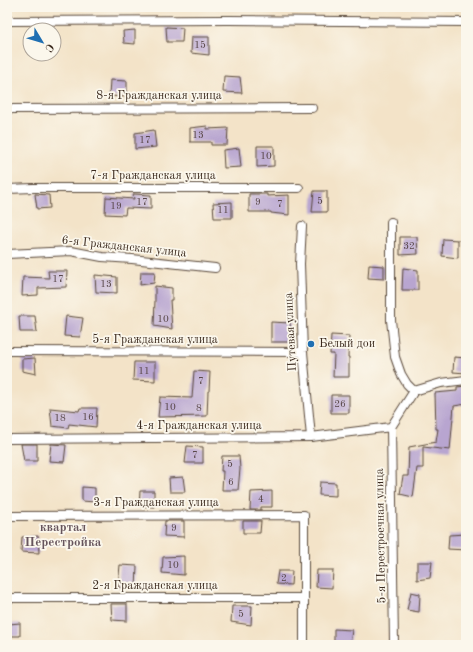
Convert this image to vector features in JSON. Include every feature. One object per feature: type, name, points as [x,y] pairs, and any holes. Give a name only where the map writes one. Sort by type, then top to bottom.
[{"type":"street","points":[[7,21],[228,20],[466,22]]},
{"type":"street","name":"8-я Гражданская улица","points":[[7,109],[312,108]]},
{"type":"street","name":"7-я Гражданская улица","points":[[7,190],[34,188],[300,188]]},
{"type":"street","points":[[390,222],[391,320],[395,357],[401,374],[407,384],[414,391]]},
{"type":"street","name":"Путевая улица","points":[[302,226],[300,264],[303,352],[312,437]]},
{"type":"street","name":"6-я Гражданская улица","points":[[7,254],[70,251],[102,257],[216,268]]},
{"type":"street","name":"5-я Гражданская улица","points":[[7,351],[303,352]]},
{"type":"street","points":[[391,428],[414,391],[441,383],[466,380]]},
{"type":"street","name":"4-я Гражданская улица","points":[[7,439],[312,437],[391,428]]},
{"type":"street","name":"5-я Перестроечная улица","points":[[391,428],[394,645]]},
{"type":"street","name":"3-я Гражданская улица","points":[[7,516],[304,515],[304,598]]},
{"type":"street","name":"2-я Гражданская улица","points":[[7,598],[304,598]]},
{"type":"street","points":[[304,598],[304,645]]},
{"type":"building","points":[[166,27],[183,28],[182,42],[167,42]]},
{"type":"building","points":[[135,30],[135,44],[124,43],[123,31]]},
{"type":"building","points":[[192,37],[209,37],[209,55],[191,53]]},
{"type":"building","points":[[224,76],[240,77],[242,93],[223,92]]},
{"type":"building","points":[[110,80],[127,81],[127,97],[109,96]]},
{"type":"building","points":[[207,126],[207,129],[228,128],[227,145],[211,145],[211,142],[190,142],[190,128]]},
{"type":"building","points":[[154,130],[156,147],[135,149],[135,133]]},
{"type":"building","points":[[257,146],[274,146],[274,166],[257,167]]},
{"type":"building","points":[[239,148],[241,167],[224,168],[223,150]]},
{"type":"building","points":[[314,191],[327,191],[327,212],[312,212]]},
{"type":"building","points":[[35,194],[49,195],[50,208],[37,209]]},
{"type":"building","points":[[133,194],[151,195],[151,209],[126,208],[125,215],[105,214],[106,197],[134,199]]},
{"type":"building","points":[[249,194],[267,194],[267,196],[289,195],[289,215],[271,212],[249,212]]},
{"type":"building","points":[[232,202],[232,218],[214,218],[213,203]]},
{"type":"building","points":[[400,237],[417,237],[418,254],[400,255]]},
{"type":"building","points":[[443,239],[458,240],[458,258],[442,256]]},
{"type":"building","points":[[369,265],[384,266],[384,279],[368,278]]},
{"type":"building","points":[[403,268],[418,270],[418,290],[402,290]]},
{"type":"building","points":[[48,271],[67,271],[66,287],[38,288],[38,295],[22,296],[23,277],[49,278]]},
{"type":"building","points":[[141,272],[155,272],[154,283],[140,285]]},
{"type":"building","points":[[95,275],[117,277],[117,293],[96,292]]},
{"type":"building","points":[[155,286],[172,288],[172,300],[170,300],[172,329],[154,326]]},
{"type":"building","points":[[19,316],[35,316],[37,332],[20,332]]},
{"type":"building","points":[[66,316],[83,318],[80,337],[64,336]]},
{"type":"building","points":[[271,322],[290,323],[291,342],[271,342]]},
{"type":"building","points":[[331,335],[349,336],[349,377],[333,377],[334,354],[330,354]]},
{"type":"building","points":[[454,357],[466,358],[466,373],[453,372]]},
{"type":"building","points":[[35,358],[36,374],[22,371],[22,359]]},
{"type":"building","points":[[134,362],[155,362],[155,381],[133,380]]},
{"type":"building","points":[[194,371],[210,372],[207,416],[158,417],[160,397],[192,398]]},
{"type":"building","points":[[466,386],[466,404],[454,406],[450,450],[423,447],[423,468],[417,468],[413,497],[400,494],[403,476],[408,476],[409,447],[436,442],[438,429],[436,429],[435,393],[457,391],[457,387]]},
{"type":"building","points":[[331,395],[349,395],[349,413],[331,413]]},
{"type":"building","points":[[50,408],[79,411],[80,408],[97,408],[96,427],[69,424],[68,428],[52,426]]},
{"type":"building","points":[[21,444],[37,444],[37,461],[24,461]]},
{"type":"building","points":[[51,444],[66,445],[64,462],[49,461]]},
{"type":"building","points":[[187,446],[203,447],[203,463],[185,463]]},
{"type":"building","points":[[222,456],[239,456],[240,469],[238,490],[222,490]]},
{"type":"building","points":[[183,477],[185,492],[170,492],[169,478]]},
{"type":"building","points":[[320,482],[336,483],[336,496],[319,495]]},
{"type":"building","points":[[82,487],[95,488],[95,502],[82,501]]},
{"type":"building","points":[[140,491],[154,491],[154,507],[139,506]]},
{"type":"building","points":[[272,491],[272,507],[261,507],[261,510],[250,510],[251,492]]},
{"type":"building","points":[[165,521],[184,521],[184,537],[164,536]]},
{"type":"building","points":[[243,521],[261,521],[260,533],[243,533]]},
{"type":"building","points":[[466,534],[466,550],[448,549],[449,535]]},
{"type":"building","points":[[38,536],[39,553],[21,552],[22,537]]},
{"type":"building","points":[[184,556],[184,575],[162,573],[163,557]]},
{"type":"building","points":[[417,562],[432,562],[430,578],[417,580]]},
{"type":"building","points":[[120,565],[137,566],[136,589],[118,587]]},
{"type":"building","points":[[317,570],[333,570],[332,588],[316,587]]},
{"type":"building","points":[[278,571],[292,571],[291,585],[276,584]]},
{"type":"building","points":[[411,592],[420,594],[419,612],[407,610]]},
{"type":"building","points":[[111,604],[127,604],[127,621],[112,620]]},
{"type":"building","points":[[232,606],[252,606],[251,625],[231,622]]},
{"type":"building","points":[[20,623],[20,636],[9,636],[9,624]]},
{"type":"building","points":[[334,629],[352,630],[350,645],[334,645]]},
{"type":"place","name":"Белый дои","points":[[311,344]]},
{"type":"district","name":"квартал Перестройка","points":[[63,534]]}]
